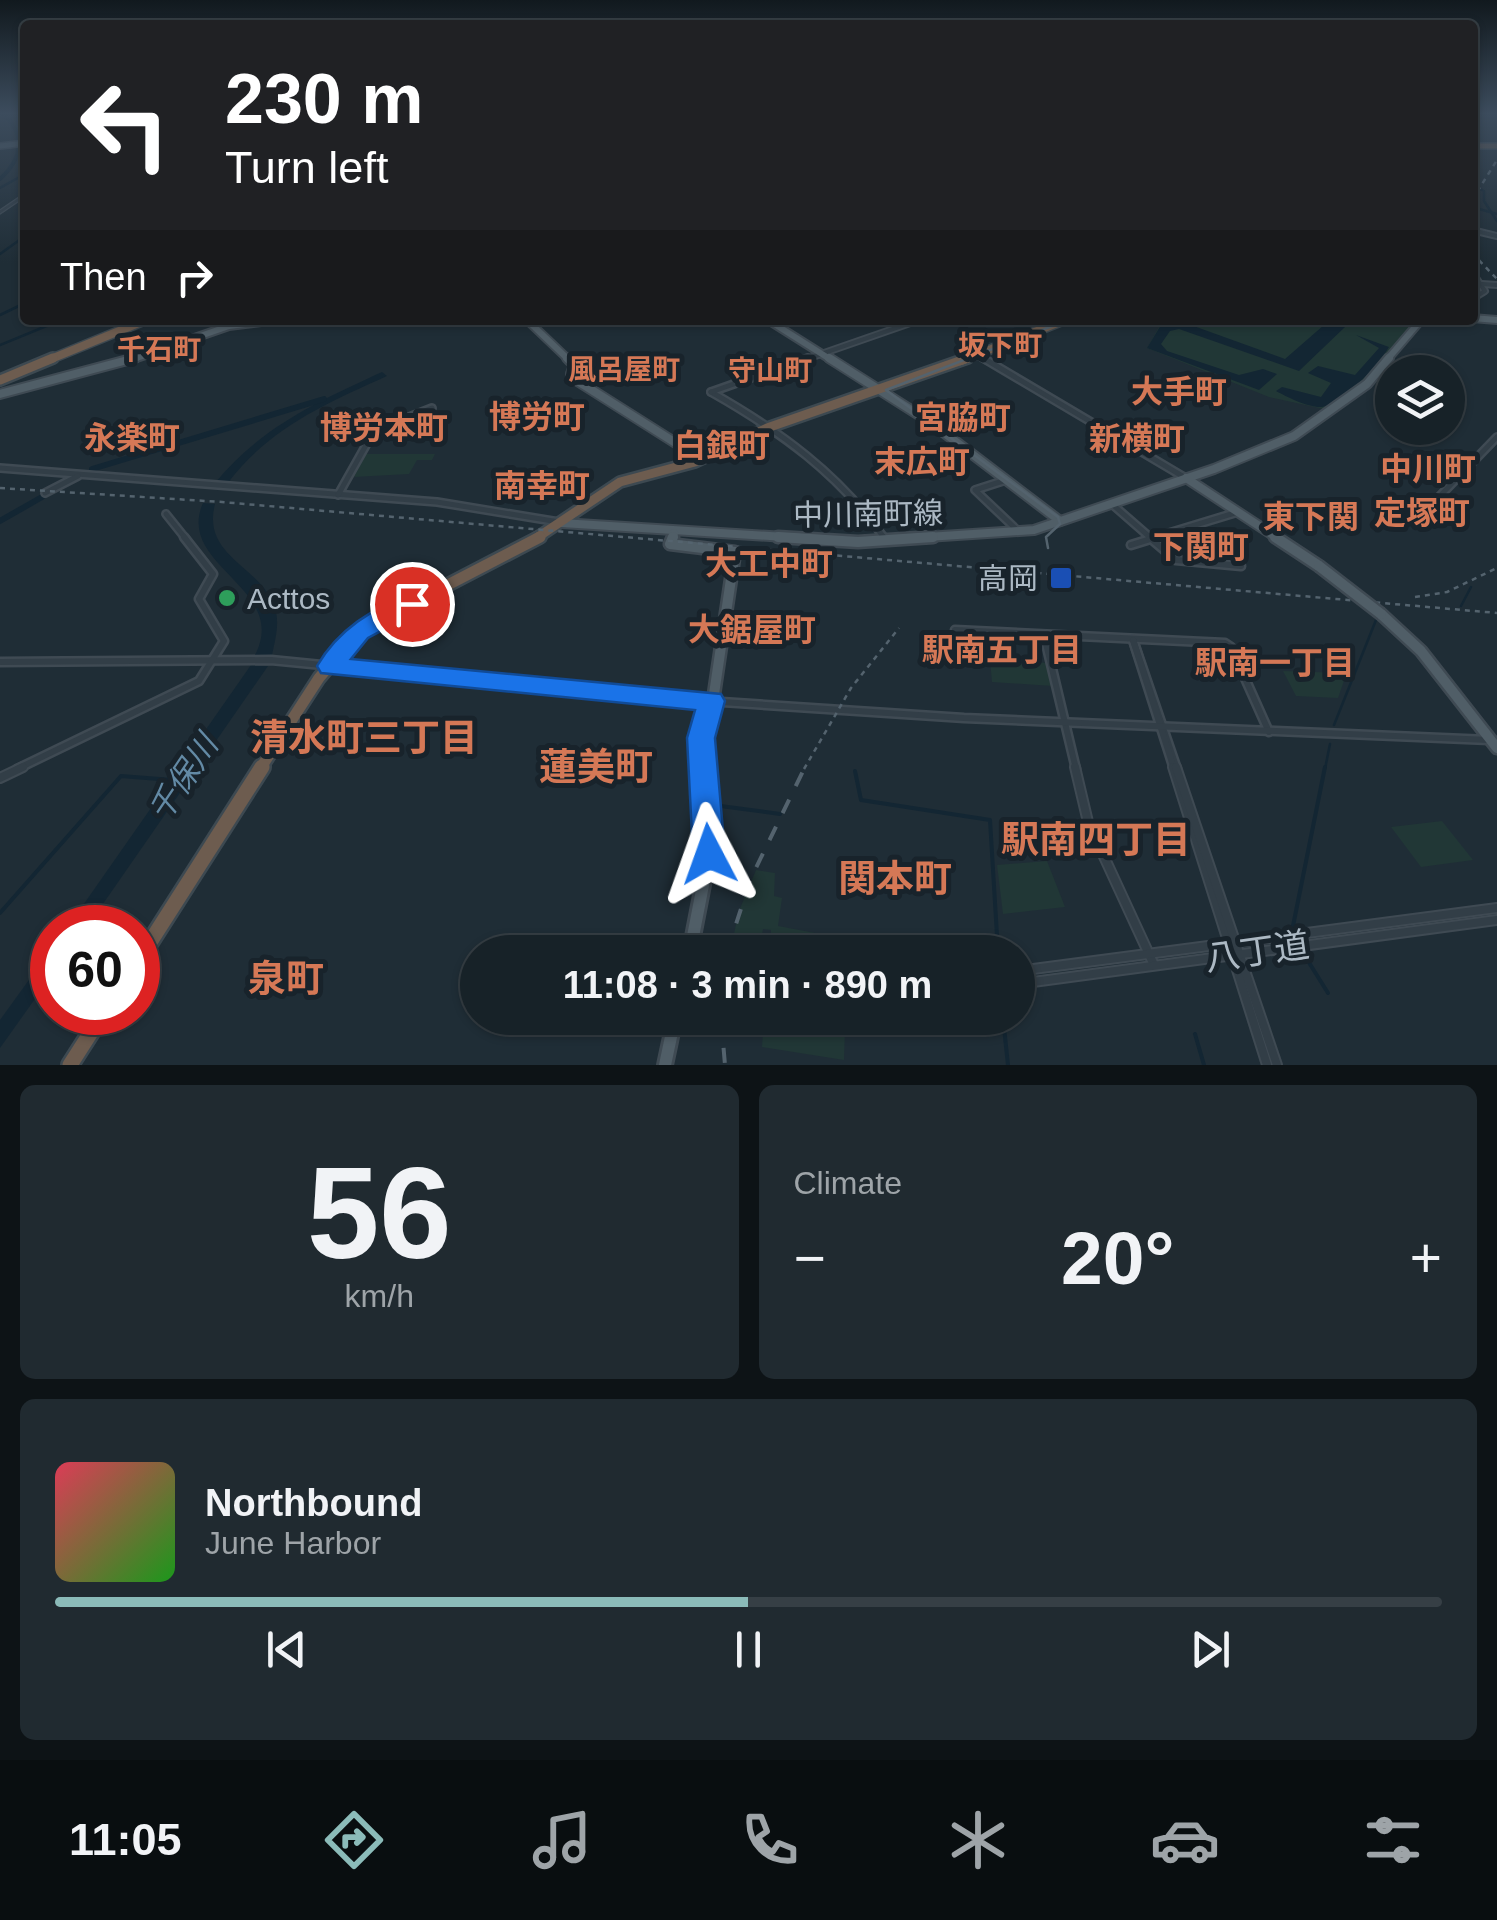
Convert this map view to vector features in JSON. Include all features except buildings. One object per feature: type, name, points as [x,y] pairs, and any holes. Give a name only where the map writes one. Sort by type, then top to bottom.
[{"type":"highway","points":[[0,380],[134,325]]},
{"type":"highway","points":[[160,927],[330,666],[359,631],[562,523],[620,482],[701,459],[773,427],[980,357],[1056,325]]},
{"type":"highway","points":[[878,391],[1057,325]]},
{"type":"highway","points":[[160,939],[328,678],[330,666]]},
{"type":"highway","points":[[70,1065],[89,1035]]},
{"type":"highway","points":[[78,1065],[97,1035]]},
{"type":"main road","points":[[0,394],[99,371],[237,325]]},
{"type":"main road","points":[[531,325],[574,365],[572,376],[582,385],[701,459]]},
{"type":"main road","points":[[776,325],[1008,479],[1063,520]]},
{"type":"main road","points":[[1186,478],[1276,445],[1308,428],[1367,384],[1417,325]]},
{"type":"main road","points":[[878,391],[936,422],[1063,520]]},
{"type":"main road","points":[[1186,478],[1320,566],[1412,641],[1495,742]]},
{"type":"main road","name":"中川南町線","points":[[672,538],[886,542],[1020,533],[1186,478]]},
{"type":"main road","points":[[562,523],[672,538],[735,552],[712,701],[701,738],[709,854],[693,935]]},
{"type":"main road","points":[[665,1065],[672,1035]]},
{"type":"street","points":[[1478,279],[1485,291],[1478,295]]},
{"type":"street","points":[[1482,284],[1497,285]]},
{"type":"street","points":[[886,542],[852,494],[773,427],[711,392],[905,325]]},
{"type":"street","points":[[980,357],[1078,410],[1186,478]]},
{"type":"street","points":[[338,495],[374,431],[432,408]]},
{"type":"street","points":[[1433,520],[1436,501],[1497,437]]},
{"type":"street","points":[[0,468],[438,502],[562,523]]},
{"type":"street","points":[[46,493],[81,474]]},
{"type":"street","points":[[1008,479],[975,490],[1020,533]]},
{"type":"street","points":[[1111,503],[1176,560],[1241,566]]},
{"type":"street","points":[[1131,546],[1239,512]]},
{"type":"street","points":[[0,778],[198,680],[215,660],[224,641],[222,631],[199,598],[214,574],[166,514]]},
{"type":"street","points":[[955,630],[1229,644],[1269,732]]},
{"type":"street","points":[[1044,635],[1088,822],[1154,965]]},
{"type":"street","points":[[1133,640],[1268,1065]]},
{"type":"street","points":[[0,662],[271,660],[712,701],[1162,729],[1495,742]]},
{"type":"street","name":"八丁道","points":[[1035,970],[1497,908]]},
{"type":"street","name":"八丁道","points":[[1035,982],[1497,920]]},
{"type":"street","points":[[1235,955],[1277,1065]]},
{"type":"green space","points":[[1160,325],[1413,325],[1388,355],[1375,355],[1375,370],[1366,381],[1324,409],[1269,397],[1147,348]]},
{"type":"green space","points":[[366,454],[435,454],[432,460],[417,460],[409,474],[354,477]]},
{"type":"green space","points":[[990,660],[1049,663],[1053,686],[992,682]]},
{"type":"green space","points":[[1283,671],[1346,675],[1338,698],[1296,696]]},
{"type":"green space","points":[[1442,821],[1473,860],[1421,867],[1391,827]]},
{"type":"green space","points":[[1047,861],[1065,907],[1003,914],[997,865]]},
{"type":"green space","points":[[756,870],[775,873],[774,896],[782,898],[778,926],[815,935],[771,935],[771,930],[763,929],[762,935],[734,935]]},
{"type":"green space","points":[[763,1035],[845,1035],[844,1060],[762,1047]]},
{"type":"water","points":[[1161,325],[1191,325],[1285,359],[1324,325],[1345,327],[1299,371],[1179,329],[1170,331],[1161,344],[1167,351],[1239,375],[1263,369],[1277,374],[1259,390],[1147,348]]},
{"type":"water","points":[[1356,335],[1389,347],[1383,355],[1375,355],[1375,365],[1369,373],[1330,404],[1317,407],[1276,391],[1282,387],[1321,397],[1331,383],[1308,373],[1318,366],[1355,375],[1379,348]]},
{"type":"water","points":[[382,372],[387,376],[299,419],[261,447],[227,484],[215,483],[271,431]]},
{"type":"water","points":[[203,503],[215,504],[213,522],[217,537],[259,582],[275,608],[277,626],[272,655],[255,655],[262,632],[258,612],[204,544],[199,525]]},
{"type":"water","name":"千保川","points":[[251,665],[268,666],[102,905],[83,905]]},
{"type":"water","points":[[30,978],[30,1006],[0,1048],[0,1020]]},
{"type":"waterway","points":[[0,179],[12,164]]},
{"type":"waterway","points":[[0,188],[20,177]]},
{"type":"waterway","points":[[1478,188],[1484,191],[1484,201],[1491,212]]},
{"type":"waterway","points":[[1478,209],[1491,212]]},
{"type":"waterway","points":[[1491,212],[1497,214]]},
{"type":"waterway","points":[[1491,212],[1497,221]]},
{"type":"waterway","points":[[0,254],[20,240]]},
{"type":"waterway","points":[[0,315],[20,305]]},
{"type":"waterway","points":[[0,345],[49,325]]},
{"type":"waterway","points":[[92,469],[324,399]]},
{"type":"waterway","points":[[0,521],[42,497]]},
{"type":"waterway","points":[[1461,606],[1471,587]]},
{"type":"waterway","points":[[1334,725],[1378,615]]},
{"type":"waterway","points":[[1325,769],[1330,744]]},
{"type":"waterway","points":[[1293,926],[1325,767]]},
{"type":"waterway","points":[[855,771],[861,800],[990,820],[997,935]]},
{"type":"waterway","name":"千保川","points":[[0,913],[121,776],[172,780]]},
{"type":"waterway","points":[[713,805],[780,814]]},
{"type":"waterway","points":[[1303,953],[1328,993]]},
{"type":"waterway","points":[[1195,1034],[1204,1065]]},
{"type":"waterway","points":[[1005,1035],[1008,1065]]},
{"type":"tram line","points":[[1048,548],[1046,537],[1060,524],[1058,517],[886,390],[1055,325]]},
{"type":"railway","points":[[1478,190],[1495,164]]},
{"type":"railway","points":[[1478,259],[1497,279]]},
{"type":"railway","points":[[0,488],[222,502],[1497,613]]},
{"type":"railway","points":[[1415,597],[1447,592],[1497,568]]},
{"type":"railway","points":[[804,769],[851,688],[899,628]]},
{"type":"railway","points":[[733,935],[751,878],[804,769]]},
{"type":"railway","points":[[722,1035],[725,1065]]},
{"type":"place","name":"高岡","points":[[1061,578]]},
{"type":"place","name":"Acttos","points":[[227,598]]},
{"type":"district","name":"坂下町","points":[[1000,345]]},
{"type":"district","name":"千石町","points":[[159,349]]},
{"type":"district","name":"風呂屋町","points":[[624,369]]},
{"type":"district","name":"守山町","points":[[770,370]]},
{"type":"district","name":"大手町","points":[[1179,392]]},
{"type":"district","name":"博労町","points":[[537,417]]},
{"type":"district","name":"宮脇町","points":[[963,418]]},
{"type":"district","name":"博労本町","points":[[384,428]]},
{"type":"district","name":"永楽町","points":[[132,438]]},
{"type":"district","name":"新横町","points":[[1137,439]]},
{"type":"district","name":"白銀町","points":[[722,446]]},
{"type":"district","name":"末広町","points":[[922,462]]},
{"type":"district","name":"中川町","points":[[1428,469]]},
{"type":"district","name":"南幸町","points":[[542,486]]},
{"type":"district","name":"定塚町","points":[[1422,513]]},
{"type":"district","name":"東下関","points":[[1311,517]]},
{"type":"district","name":"下関町","points":[[1201,547]]},
{"type":"district","name":"大工中町","points":[[769,564]]},
{"type":"district","name":"大鋸屋町","points":[[752,630]]},
{"type":"district","name":"駅南五丁目","points":[[1002,650]]},
{"type":"district","name":"駅南一丁目","points":[[1275,663]]},
{"type":"district","name":"清水町三丁目","points":[[364,738]]},
{"type":"district","name":"蓮美町","points":[[596,767]]},
{"type":"district","name":"駅南四丁目","points":[[1096,840]]},
{"type":"district","name":"関本町","points":[[895,879]]},
{"type":"district","name":"泉町","points":[[286,979]]},
{"type":"route","points":[[412,604],[359,631],[330,666],[712,701],[701,727],[709,854]]}]
